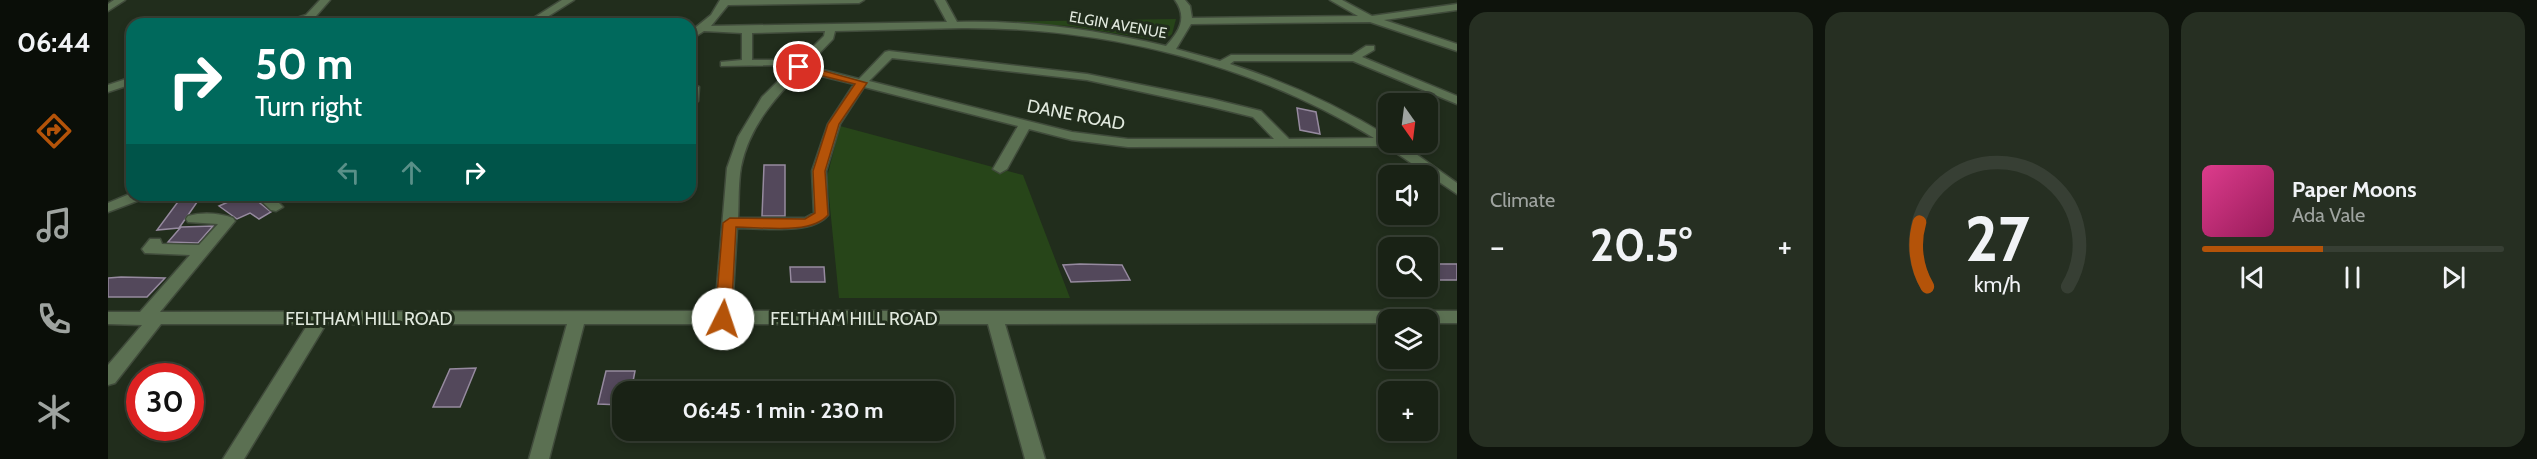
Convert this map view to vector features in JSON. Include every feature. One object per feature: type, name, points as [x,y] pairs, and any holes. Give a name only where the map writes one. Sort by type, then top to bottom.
[{"type":"street","points":[[108,8],[120,0]]},
{"type":"street","points":[[309,18],[325,0]]},
{"type":"street","points":[[539,18],[569,0]]},
{"type":"street","points":[[696,33],[717,15],[724,1],[859,0]]},
{"type":"street","points":[[940,0],[954,25]]},
{"type":"street","points":[[1170,49],[1181,37],[1188,21],[1187,13],[1180,0]]},
{"type":"street","points":[[1335,0],[1371,19],[1457,48]]},
{"type":"street","points":[[1188,21],[1371,19],[1457,8]]},
{"type":"street","name":"ELGIN AVENUE","points":[[703,28],[954,25],[1015,26],[1083,32],[1170,49],[1223,64],[1311,98],[1378,136]]},
{"type":"street","points":[[723,319],[734,168],[744,137],[766,100],[829,37],[830,28]]},
{"type":"street","points":[[747,29],[747,63]]},
{"type":"street","points":[[1354,58],[1370,48]]},
{"type":"street","points":[[730,223],[808,223],[821,215],[819,171],[834,124],[861,83],[889,54],[1087,78],[1257,114],[1286,143]]},
{"type":"street","points":[[1223,64],[1231,58],[1354,58],[1457,100]]},
{"type":"street","points":[[725,64],[780,63]]},
{"type":"street","name":"DANE ROAD","points":[[799,67],[1072,136],[1112,142],[1378,142]]},
{"type":"street","points":[[108,89],[126,82]]},
{"type":"street","points":[[1000,169],[1025,124]]},
{"type":"street","name":"ELGIN AVENUE","points":[[1406,153],[1433,170],[1457,190]]},
{"type":"street","points":[[108,208],[126,201]]},
{"type":"street","points":[[269,201],[276,207]]},
{"type":"street","points":[[108,378],[150,319],[228,221],[193,219]]},
{"type":"street","points":[[155,243],[150,249],[203,250]]},
{"type":"street","name":"FELTHAM HILL ROAD","points":[[108,318],[1457,317]]},
{"type":"street","points":[[995,318],[1035,459]]},
{"type":"street","points":[[232,459],[320,319]]},
{"type":"street","points":[[539,459],[577,319]]},
{"type":"green space","points":[[1176,19],[1172,34],[1167,38],[1157,40],[1070,26],[993,22]]},
{"type":"green space","points":[[840,126],[1023,175],[1070,298],[839,298],[827,177]]},
{"type":"building","points":[[1297,108],[1316,112],[1320,134],[1300,130]]},
{"type":"building","points":[[764,165],[785,165],[785,216],[762,216]]},
{"type":"building","points":[[179,201],[198,201],[179,228],[157,230]]},
{"type":"building","points":[[230,201],[257,201],[271,212],[259,219],[250,213],[237,219],[219,206]]},
{"type":"building","points":[[213,226],[198,243],[168,242],[181,227]]},
{"type":"building","points":[[1438,264],[1457,264],[1457,280],[1438,280]]},
{"type":"building","points":[[1063,265],[1122,265],[1130,280],[1071,282]]},
{"type":"building","points":[[790,267],[824,267],[825,282],[791,282]]},
{"type":"building","points":[[108,278],[165,278],[147,297],[108,297]]},
{"type":"building","points":[[476,368],[460,407],[433,407],[450,369]]},
{"type":"building","points":[[606,371],[635,371],[633,381],[612,381],[612,405],[598,404]]},
{"type":"route","points":[[723,319],[730,223],[808,223],[821,215],[819,171],[834,124],[861,83],[799,67]]}]
